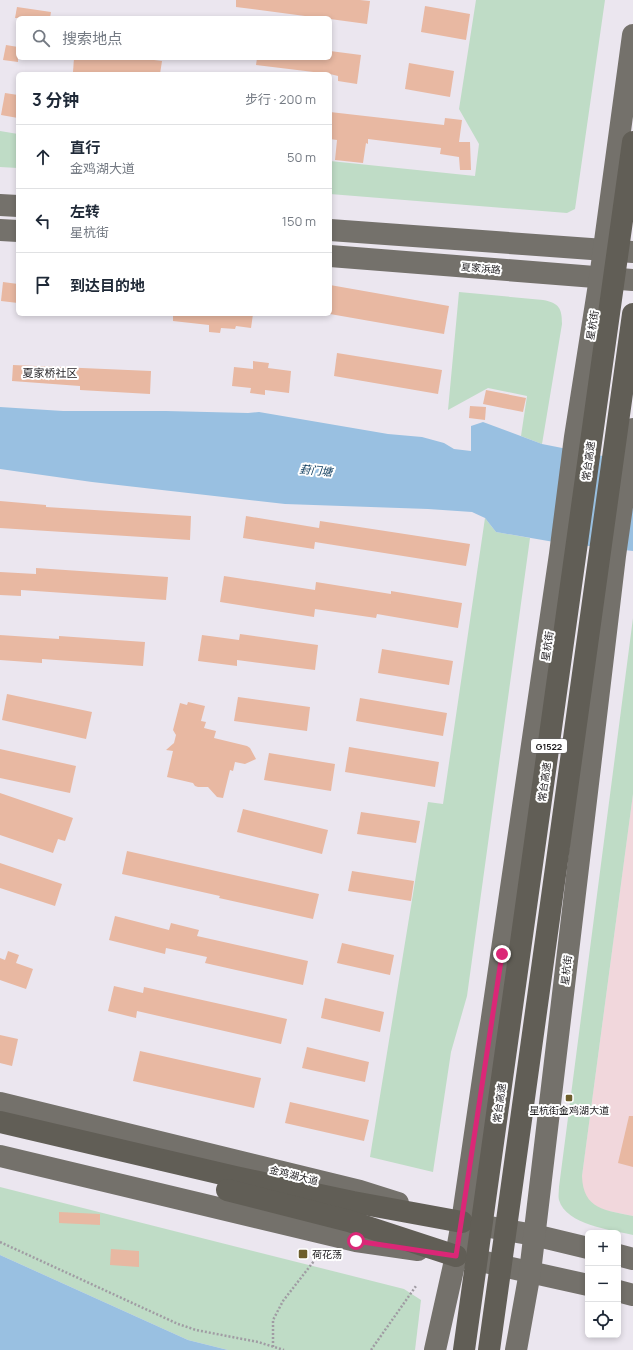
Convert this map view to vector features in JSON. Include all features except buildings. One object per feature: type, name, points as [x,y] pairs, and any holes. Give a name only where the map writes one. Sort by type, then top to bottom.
[{"type":"highway","name":"常台高速","points":[[464,1350],[633,142]]},
{"type":"highway","name":"G1522","points":[[489,1350],[633,314]]},
{"type":"highway","points":[[0,1122],[233,1184],[456,1256]]},
{"type":"highway","points":[[0,1136],[233,1184],[353,1202],[462,1222]]},
{"type":"main road","name":"星杭街","points":[[435,1350],[462,1222],[560,554],[575,437],[600,278],[633,35]]},
{"type":"main road","points":[[0,205],[16,206]]},
{"type":"main road","points":[[0,230],[16,231]]},
{"type":"main road","points":[[332,230],[633,252]]},
{"type":"main road","name":"夏家浜路","points":[[332,256],[633,280]]},
{"type":"main road","name":"星杭街","points":[[516,1350],[530,1272],[615,556],[633,430]]},
{"type":"main road","name":"金鸡湖大道","points":[[0,1103],[360,1191],[462,1222],[534,1235],[585,1247]]},
{"type":"main road","points":[[0,1156],[356,1241],[456,1256],[585,1284]]},
{"type":"main road","points":[[621,1256],[633,1259]]},
{"type":"main road","points":[[621,1293],[633,1295]]},
{"type":"path","points":[[0,1242],[178,1324],[196,1330],[258,1342],[284,1350]]},
{"type":"path","points":[[273,1347],[273,1320],[283,1300],[314,1261]]},
{"type":"path","points":[[370,1350],[416,1286]]},
{"type":"shaded area","points":[[633,794],[633,1216],[599,1209],[586,1197],[582,1186],[582,1176]]},
{"type":"green space","points":[[476,0],[605,0],[575,209],[567,213],[332,194],[332,161],[475,176],[479,144],[459,109]]},
{"type":"green space","points":[[0,131],[16,134],[16,168],[0,167]]},
{"type":"green space","points":[[459,292],[543,300],[553,303],[560,310],[562,324],[542,444],[521,436],[527,396],[488,388],[448,410]]},
{"type":"green space","points":[[485,518],[496,532],[530,538],[467,996],[451,1052],[433,1172],[370,1157],[428,802],[443,804]]},
{"type":"green space","points":[[633,618],[633,794],[582,1176],[583,1187],[591,1202],[605,1210],[633,1216],[633,1235],[621,1232],[621,1230],[611,1230],[580,1221],[563,1208],[559,1200],[559,1187]]},
{"type":"green space","points":[[0,1187],[404,1289],[421,1300],[415,1350],[228,1350],[188,1340],[0,1255]]},
{"type":"water","name":"葑门塘","points":[[0,407],[63,411],[259,412],[388,434],[422,437],[444,443],[454,449],[471,451],[471,426],[483,422],[542,444],[633,462],[633,551],[554,542],[496,532],[485,518],[472,512],[285,504],[92,482],[0,469]]},
{"type":"water","points":[[0,1255],[188,1340],[228,1350],[0,1350]]},
{"type":"place","name":"星杭街金鸡湖大道","points":[[569,1098]]},
{"type":"place","name":"荷花荡","points":[[303,1254]]},
{"type":"district","name":"夏家桥社区","points":[[50,372]]},
{"type":"route","points":[[356,1241],[456,1256],[502,954]]}]
